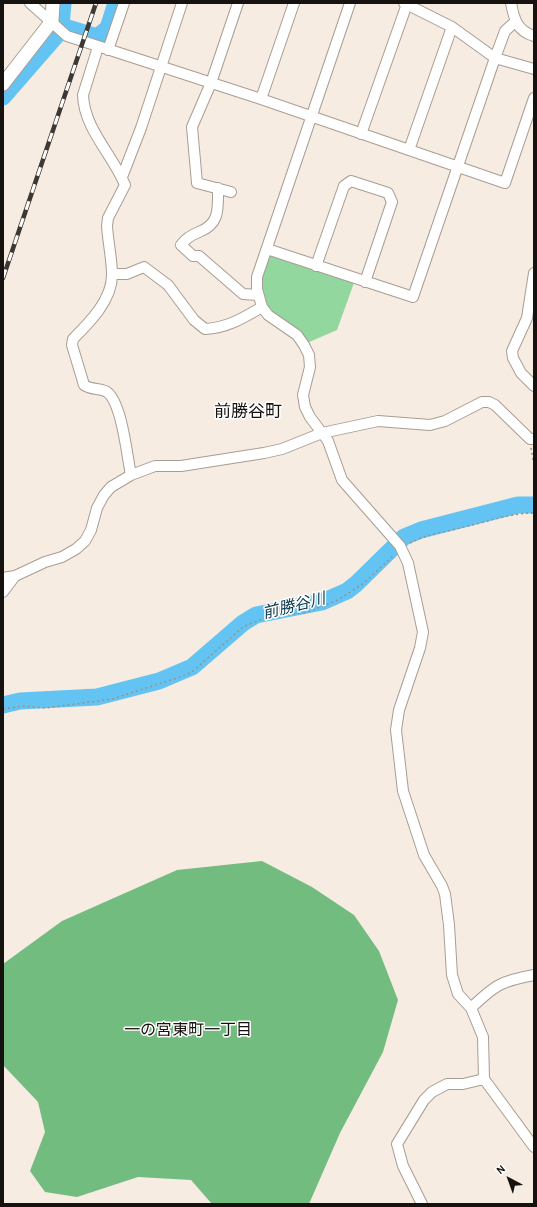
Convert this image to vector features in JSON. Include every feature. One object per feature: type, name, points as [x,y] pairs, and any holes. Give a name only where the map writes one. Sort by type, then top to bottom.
[{"type":"street","points":[[30,3],[52,21],[67,36],[312,116],[505,183],[534,98]]},
{"type":"street","points":[[3,84],[52,21],[53,3]]},
{"type":"street","points":[[108,50],[124,3]]},
{"type":"street","points":[[122,177],[141,128],[182,3]]},
{"type":"street","points":[[231,192],[197,183],[192,128],[211,83],[238,3]]},
{"type":"street","points":[[261,99],[294,3]]},
{"type":"street","points":[[350,3],[257,277],[258,295],[262,308],[268,315],[297,335],[304,344],[309,355],[310,367],[303,395],[305,407],[310,417],[328,440],[342,480],[392,536],[401,548],[408,563],[423,632],[420,648],[399,710],[396,730],[402,791],[424,854],[445,894],[449,925],[452,974],[458,994],[471,1008],[483,1037],[484,1079],[534,1147]]},
{"type":"street","points":[[511,3],[515,22],[522,30],[534,36]]},
{"type":"street","points":[[361,134],[406,4],[452,27],[495,58],[534,69]]},
{"type":"street","points":[[267,249],[413,297],[505,31],[515,22]]},
{"type":"street","points":[[409,150],[452,27]]},
{"type":"street","points":[[98,47],[83,95],[83,103],[100,142],[122,177],[125,185],[108,218],[107,226],[112,274],[104,302],[73,339],[72,345],[84,385],[89,389],[105,391],[114,398],[125,435],[125,445],[131,475]]},
{"type":"street","points":[[316,266],[344,186],[351,181],[388,193],[392,202],[365,282]]},
{"type":"street","points":[[218,188],[218,206],[213,225],[185,239],[181,244],[193,256],[199,256],[243,294],[258,295]]},
{"type":"street","points":[[112,274],[127,274],[144,267],[168,285],[194,320],[205,329],[216,328],[238,321],[262,308]]},
{"type":"street","points":[[534,273],[526,318],[512,351],[513,358],[520,373],[534,386]]},
{"type":"street","points":[[3,578],[15,576],[45,562],[62,557],[85,541],[91,530],[97,508],[104,495],[111,487],[131,475],[155,466],[181,466],[264,453],[282,449],[322,433],[378,421],[430,425],[445,420],[482,402],[489,402],[495,405],[532,439]]},
{"type":"street","points":[[3,592],[15,576]]},
{"type":"street","points":[[471,1008],[488,992],[506,980],[534,975]]},
{"type":"street","points":[[422,1204],[403,1166],[397,1144],[424,1100],[432,1092],[447,1084],[463,1084],[484,1079]]},
{"type":"path","points":[[532,439],[534,465]]},
{"type":"path","points":[[3,709],[23,706],[46,708],[112,699],[180,677],[192,672],[243,627],[269,616],[305,612],[338,600],[364,583],[401,548],[427,536],[495,519],[534,513]]},
{"type":"green space","points":[[272,245],[355,280],[337,330],[307,343],[268,312],[259,288]]},
{"type":"green space","points":[[262,861],[312,887],[354,915],[379,951],[398,1000],[383,1052],[340,1133],[309,1204],[212,1204],[191,1180],[138,1177],[77,1197],[45,1192],[30,1171],[45,1132],[38,1102],[3,1065],[3,964],[62,921],[177,870]]},
{"type":"waterway","points":[[3,97],[57,35],[61,26],[63,3]]},
{"type":"waterway","points":[[61,26],[97,37],[108,28],[116,3]]},
{"type":"waterway","name":"前勝谷川","points":[[3,705],[20,701],[97,697],[159,681],[192,667],[243,623],[256,615],[322,602],[347,591],[404,537],[421,530],[518,505],[534,505]]},
{"type":"railway","points":[[3,278],[96,3]]},
{"type":"district","name":"前勝谷町","points":[[248,412]]},
{"type":"district","name":"一の宮東町一丁目","points":[[188,1030]]}]
